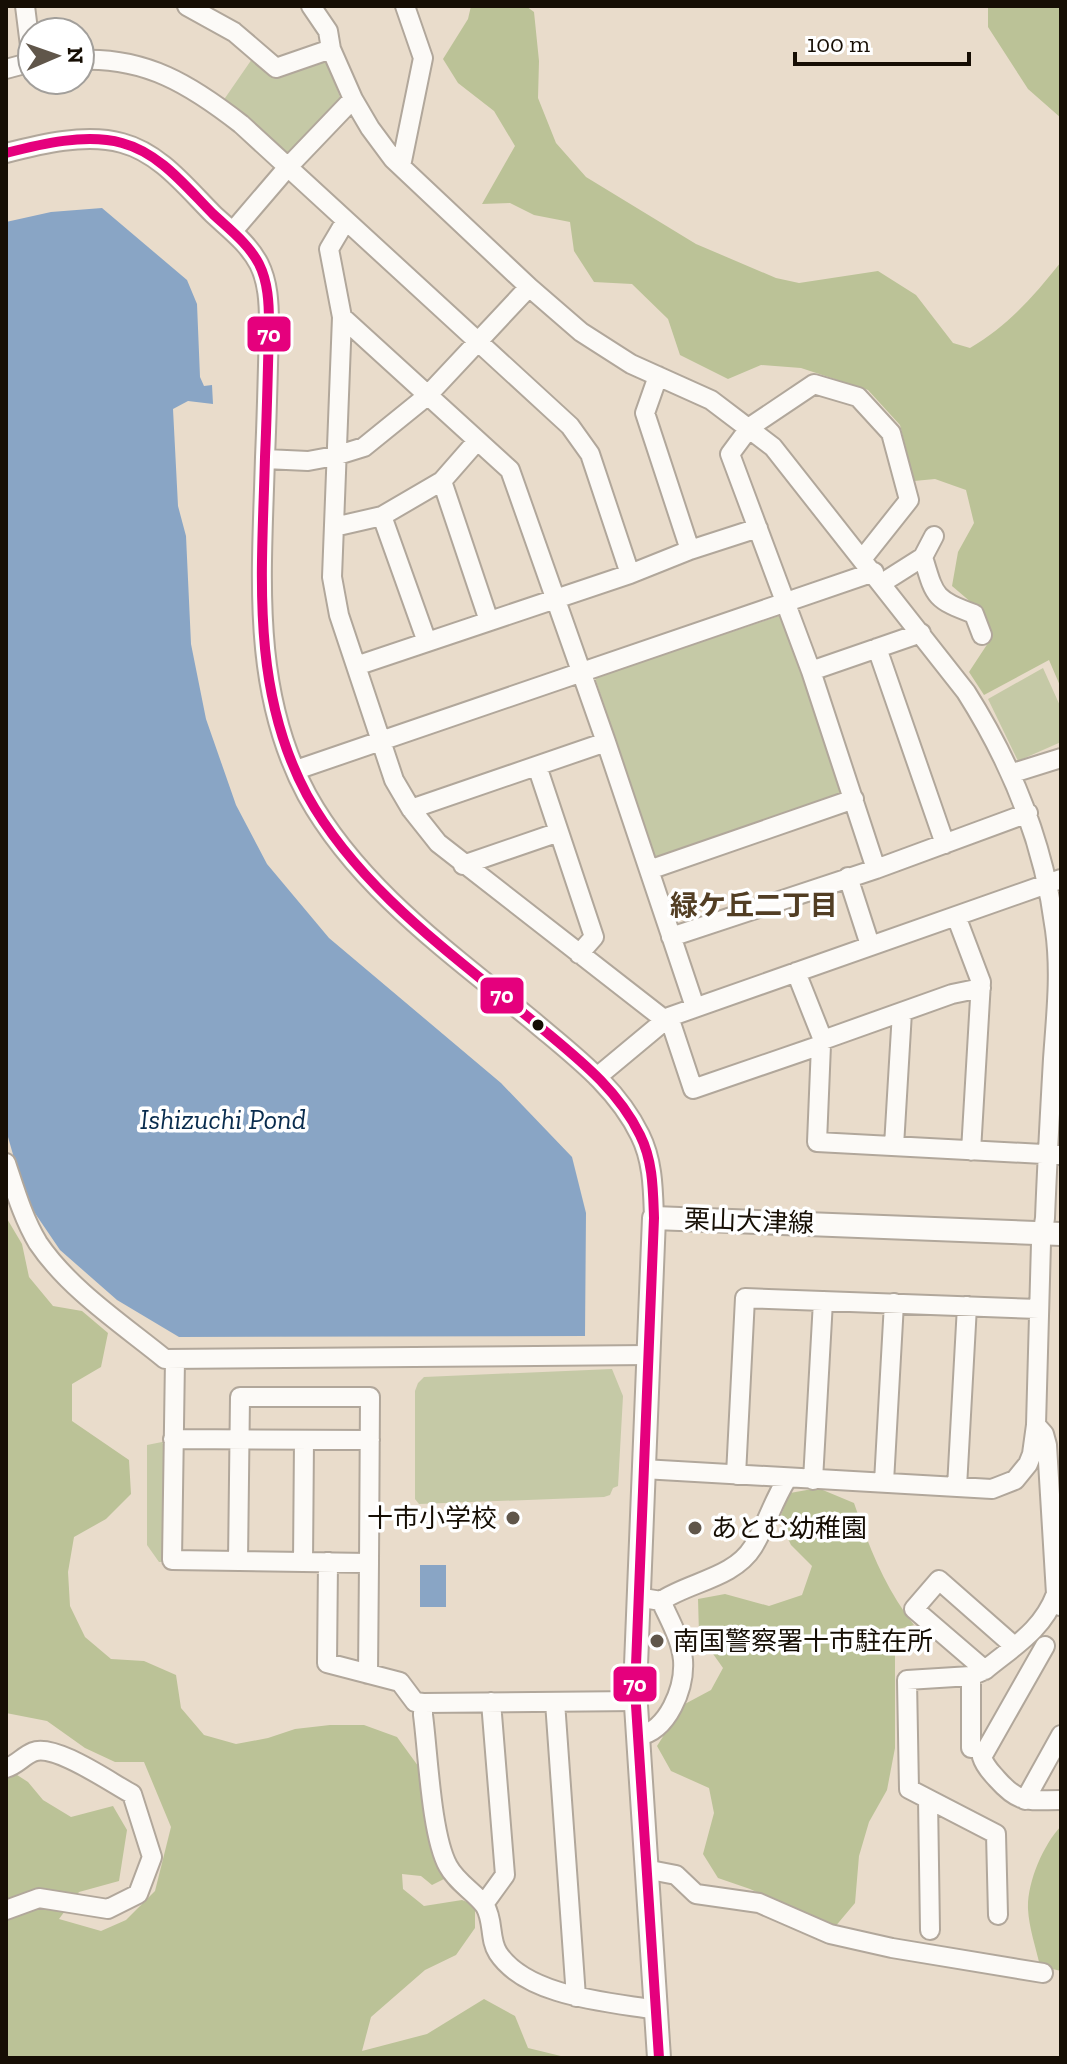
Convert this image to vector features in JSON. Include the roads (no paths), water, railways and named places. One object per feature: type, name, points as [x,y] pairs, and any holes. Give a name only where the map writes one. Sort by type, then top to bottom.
[{"type":"main road","name":"栗山大津線","points":[[659,2058],[636,1701],[637,1597],[654,1218],[1052,1233]]},
{"type":"street","points":[[187,6],[234,32],[276,68],[331,49]]},
{"type":"street","points":[[311,6],[328,31],[331,49],[353,99],[370,128],[401,166],[557,313],[604,348],[711,400],[773,447],[921,633],[990,729],[1013,773],[1054,881],[1058,978],[1052,1233],[1039,1309],[1036,1425],[1028,1464],[1015,1480],[992,1489],[643,1469]]},
{"type":"street","points":[[401,166],[423,58],[405,6]]},
{"type":"street","points":[[96,61],[122,62],[159,71],[202,94],[241,124],[580,438],[598,476],[630,574]]},
{"type":"street","points":[[233,231],[287,168],[353,99]]},
{"type":"street","points":[[6,153],[90,139],[110,140],[139,148],[166,168],[233,231],[258,262],[269,301],[262,641],[276,712],[296,770],[325,822],[359,867],[411,921],[597,1077],[621,1103],[642,1138],[653,1177],[654,1218]]},
{"type":"street","points":[[345,222],[329,249],[342,317],[332,577],[339,615],[394,780],[411,809],[438,843],[579,954],[667,1018],[693,1089],[952,994],[981,988]]},
{"type":"street","points":[[265,459],[308,461],[364,447],[427,396],[529,287]]},
{"type":"street","points":[[342,317],[510,470],[695,1007]]},
{"type":"street","points":[[658,376],[645,413],[690,550]]},
{"type":"street","points":[[873,571],[909,500],[891,433],[858,397],[814,384],[750,427],[730,454],[811,671],[876,869]]},
{"type":"street","points":[[334,527],[382,516],[442,481],[477,441]]},
{"type":"street","points":[[442,481],[489,621]]},
{"type":"street","points":[[382,516],[427,642]]},
{"type":"street","points":[[356,666],[758,528]]},
{"type":"street","points":[[934,536],[923,557],[934,592],[943,603],[974,614],[982,635]]},
{"type":"street","points":[[296,770],[873,571],[923,557]]},
{"type":"street","points":[[811,671],[921,633]]},
{"type":"street","points":[[877,648],[945,844]]},
{"type":"street","points":[[411,809],[606,742]]},
{"type":"street","points":[[1013,773],[1061,758]]},
{"type":"street","points":[[537,766],[594,937],[579,954]]},
{"type":"street","points":[[649,870],[854,799]]},
{"type":"street","points":[[671,937],[876,869],[1028,813]]},
{"type":"street","points":[[463,865],[559,832]]},
{"type":"street","points":[[848,877],[870,945]]},
{"type":"street","points":[[597,1077],[667,1018],[1054,881]]},
{"type":"street","points":[[956,916],[981,988],[971,1151]]},
{"type":"street","points":[[796,972],[822,1042],[817,1142],[1054,1155]]},
{"type":"street","points":[[894,1146],[902,1012]]},
{"type":"street","points":[[6,1163],[28,1225],[51,1259],[80,1289],[165,1359],[649,1355]]},
{"type":"street","points":[[736,1475],[745,1298],[1039,1309]]},
{"type":"street","points":[[813,1480],[823,1301]]},
{"type":"street","points":[[884,1482],[894,1303]]},
{"type":"street","points":[[957,1487],[967,1306]]},
{"type":"street","points":[[175,1359],[172,1560],[369,1563]]},
{"type":"street","points":[[238,1561],[240,1397],[370,1397],[368,1674]]},
{"type":"street","points":[[998,1915],[996,1834],[909,1789],[907,1680],[978,1673],[1029,1638],[1058,1601],[1047,1445],[1044,1434],[1036,1425]]},
{"type":"street","points":[[173,1439],[370,1440]]},
{"type":"street","points":[[303,1562],[304,1440]]},
{"type":"street","points":[[637,1597],[661,1601],[678,1590],[727,1570],[746,1556],[787,1479]]},
{"type":"street","points":[[328,1562],[327,1663],[400,1682],[415,1702],[423,1703],[636,1701]]},
{"type":"street","points":[[978,1673],[914,1609],[939,1580],[1014,1646]]},
{"type":"street","points":[[638,1736],[650,1734],[661,1725],[681,1679],[683,1661],[679,1641],[661,1601]]},
{"type":"street","points":[[1045,1646],[982,1757],[984,1764],[1011,1796],[1025,1800],[1061,1800]]},
{"type":"street","points":[[971,1748],[978,1673]]},
{"type":"street","points":[[484,1904],[505,1875],[491,1702]]},
{"type":"street","points":[[555,1702],[576,1997]]},
{"type":"street","points":[[423,1703],[440,1846],[448,1866],[459,1881],[484,1904],[491,1922],[494,1947],[500,1957],[518,1972],[542,1985],[576,1997],[656,2010]]},
{"type":"street","points":[[1025,1800],[1061,1735]]},
{"type":"street","points":[[6,1768],[34,1751],[54,1751],[132,1794],[152,1857],[138,1894],[108,1909],[39,1898],[6,1910]]},
{"type":"street","points":[[928,1799],[930,1930]]},
{"type":"street","points":[[645,1869],[676,1875],[696,1894],[759,1903],[830,1934],[892,1948],[1043,1973]]},
{"type":"water","name":"Ishizuchi Pond","points":[[102,208],[187,280],[197,304],[200,377],[204,386],[212,385],[213,404],[188,401],[173,409],[178,506],[186,536],[191,644],[206,719],[236,805],[267,864],[329,938],[501,1083],[572,1157],[586,1213],[585,1336],[179,1337],[117,1300],[60,1250],[26,1200],[6,1130],[6,222],[51,212]]},
{"type":"water","points":[[420,1565],[446,1565],[446,1607],[420,1607]]},
{"type":"place","name":"十市小学校","points":[[513,1518]]},
{"type":"place","name":"あとむ幼稚園","points":[[695,1528]]},
{"type":"place","name":"南国警察署十市駐在所","points":[[657,1641]]},
{"type":"district","name":"緑ケ丘二丁目","points":[[754,905]]}]
